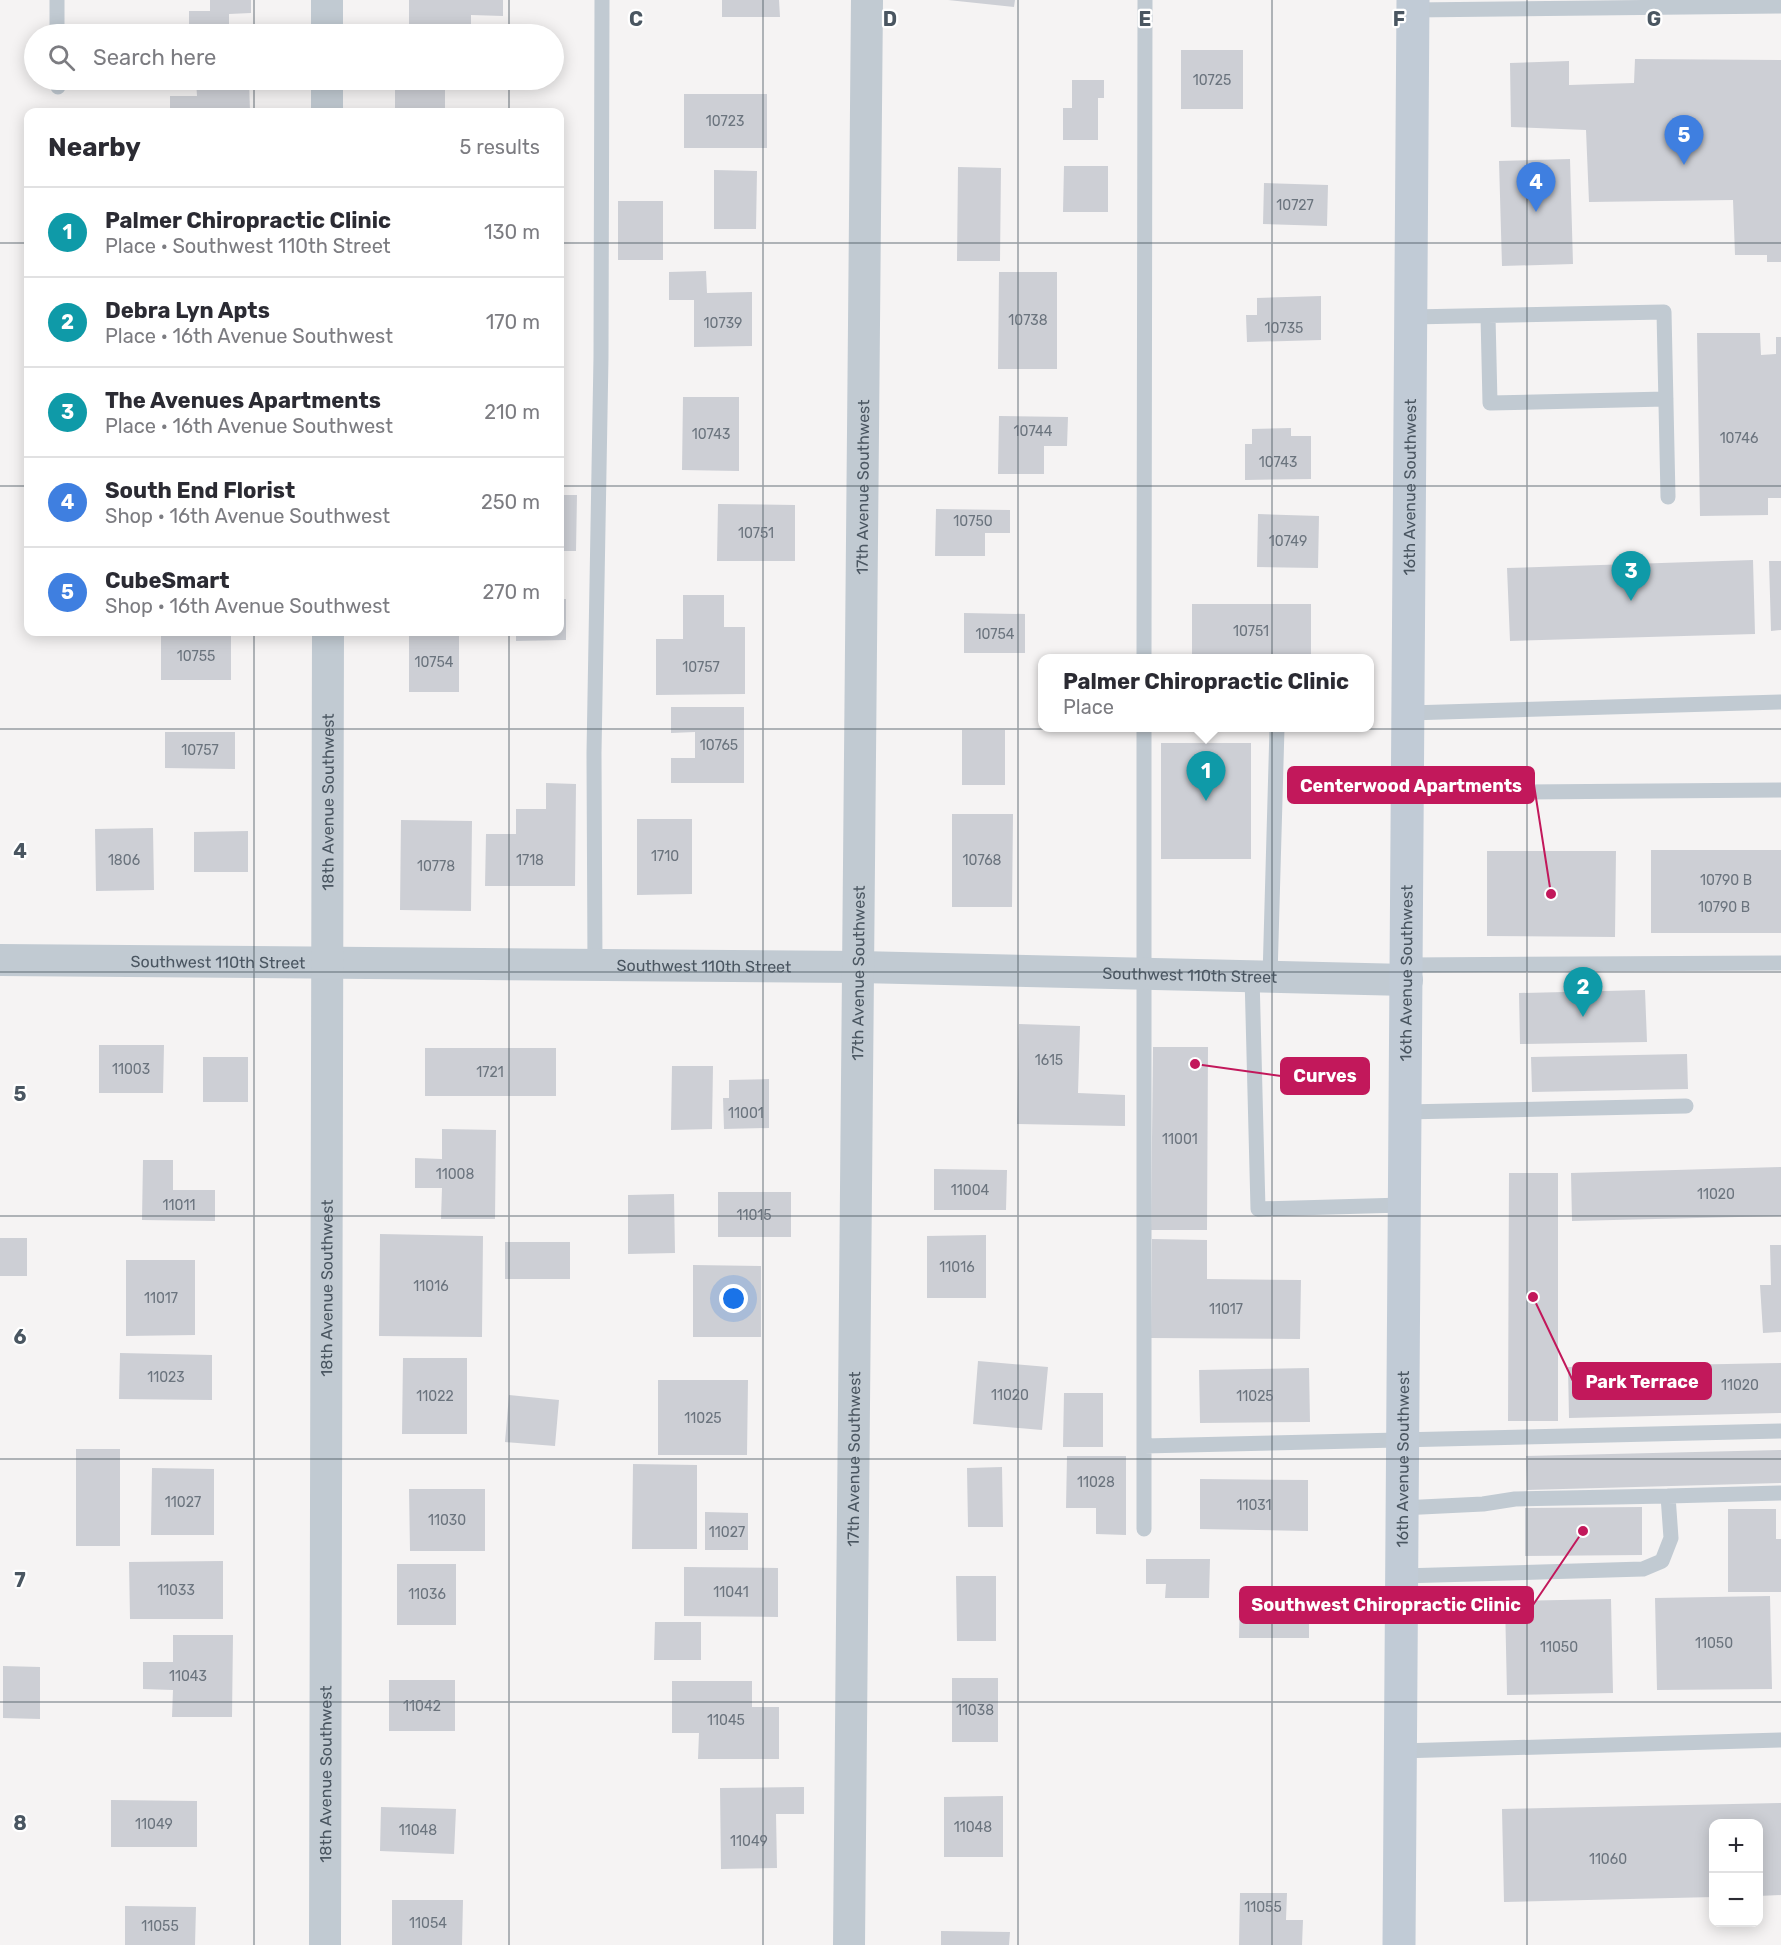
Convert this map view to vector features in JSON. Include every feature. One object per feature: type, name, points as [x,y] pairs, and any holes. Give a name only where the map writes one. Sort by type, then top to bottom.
[{"type":"main road","name":"16th Avenue Southwest","points":[[1399,1945],[1413,5]]},
{"type":"street","points":[[327,0],[327,24]]},
{"type":"street","name":"17th Avenue Southwest","points":[[849,1945],[860,967],[867,0]]},
{"type":"street","points":[[327,90],[327,108]]},
{"type":"street","name":"18th Avenue Southwest","points":[[325,1945],[328,636]]},
{"type":"street","name":"Southwest 110th Street","points":[[0,960],[860,967],[1261,976],[1407,972]]},
{"type":"lane","points":[[57,0],[57,24]]},
{"type":"lane","points":[[595,966],[594,753],[601,357],[602,0]]},
{"type":"lane","points":[[1144,654],[1145,0]]},
{"type":"lane","points":[[1413,5],[1781,6]]},
{"type":"lane","points":[[1411,317],[1664,312],[1668,497]]},
{"type":"lane","points":[[1488,316],[1490,403],[1666,399]]},
{"type":"lane","points":[[1409,713],[1781,702]]},
{"type":"lane","points":[[1144,732],[1144,1529]]},
{"type":"lane","points":[[1277,732],[1261,976],[1258,1209],[1403,1205]]},
{"type":"lane","points":[[1408,793],[1781,789]]},
{"type":"lane","points":[[1407,972],[1781,963]]},
{"type":"lane","points":[[1404,1112],[1686,1106]]},
{"type":"lane","points":[[1144,1446],[1781,1431]]},
{"type":"lane","points":[[1401,1509],[1483,1504],[1515,1499],[1781,1493]]},
{"type":"lane","points":[[1401,1576],[1643,1569],[1662,1561],[1671,1538],[1668,1496]]},
{"type":"lane","points":[[1400,1751],[1781,1740]]},
{"type":"building","points":[[210,0],[251,0],[251,13],[229,14],[229,24],[189,24],[189,11],[210,11]]},
{"type":"building","points":[[409,0],[503,0],[503,16],[471,15],[471,24],[409,24]]},
{"type":"building","points":[[722,0],[779,0],[780,17],[722,17]]},
{"type":"building","points":[[948,0],[1015,0],[1014,7]]},
{"type":"building","points":[[1181,50],[1243,50],[1243,109],[1181,109]]},
{"type":"building","points":[[1635,59],[1781,60],[1781,262],[1767,262],[1767,255],[1735,255],[1733,200],[1589,202],[1586,130],[1511,127],[1510,63],[1569,61],[1569,85],[1634,83]]},
{"type":"building","points":[[1072,80],[1104,80],[1104,98],[1098,98],[1098,140],[1063,140],[1063,108],[1072,108]]},
{"type":"building","points":[[197,90],[249,90],[250,108],[170,108],[170,96],[197,96]]},
{"type":"building","points":[[395,90],[445,90],[445,108],[395,108]]},
{"type":"building","points":[[684,94],[767,94],[767,148],[684,148]]},
{"type":"building","points":[[1570,159],[1573,264],[1502,266],[1499,161]]},
{"type":"building","points":[[1064,166],[1108,166],[1108,212],[1063,212]]},
{"type":"building","points":[[958,167],[1001,168],[1000,261],[957,261]]},
{"type":"building","points":[[714,170],[757,171],[756,229],[714,229]]},
{"type":"building","points":[[1264,183],[1328,185],[1327,226],[1263,224]]},
{"type":"building","points":[[618,201],[663,201],[663,260],[618,260]]},
{"type":"building","points":[[706,271],[707,293],[752,292],[752,346],[694,347],[694,300],[669,300],[669,272]]},
{"type":"building","points":[[999,272],[1057,272],[1057,369],[998,369]]},
{"type":"building","points":[[1321,296],[1321,340],[1247,342],[1246,315],[1257,315],[1257,298]]},
{"type":"building","points":[[1697,333],[1760,333],[1761,355],[1776,354],[1776,337],[1781,337],[1781,498],[1768,498],[1768,515],[1700,516]]},
{"type":"building","points":[[683,397],[739,397],[739,471],[682,470]]},
{"type":"building","points":[[999,416],[1068,417],[1067,446],[1044,446],[1044,474],[998,474]]},
{"type":"building","points":[[1291,428],[1291,436],[1311,436],[1311,479],[1245,480],[1245,444],[1252,444],[1252,429]]},
{"type":"building","points":[[564,495],[577,495],[576,551],[564,551]]},
{"type":"building","points":[[718,504],[795,505],[795,561],[717,561]]},
{"type":"building","points":[[936,509],[1010,510],[1010,533],[985,533],[985,556],[935,556]]},
{"type":"building","points":[[1258,514],[1319,516],[1318,568],[1257,567]]},
{"type":"building","points":[[1753,560],[1755,634],[1510,641],[1507,568]]},
{"type":"building","points":[[1769,561],[1781,561],[1781,630],[1771,631]]},
{"type":"building","points":[[683,595],[724,595],[724,627],[745,627],[745,694],[656,695],[656,639],[683,639]]},
{"type":"building","points":[[564,599],[566,599],[566,640],[516,641],[516,636],[564,636]]},
{"type":"building","points":[[1192,604],[1311,604],[1311,654],[1192,654]]},
{"type":"building","points":[[964,613],[1025,614],[1025,653],[964,653]]},
{"type":"building","points":[[161,636],[231,636],[231,680],[161,680]]},
{"type":"building","points":[[409,636],[459,636],[459,692],[409,692]]},
{"type":"building","points":[[671,707],[744,707],[744,783],[671,783],[671,758],[695,758],[695,732],[671,733]]},
{"type":"building","points":[[962,730],[1005,730],[1005,785],[962,785]]},
{"type":"building","points":[[165,732],[235,732],[235,769],[165,768]]},
{"type":"building","points":[[1161,743],[1251,743],[1251,859],[1161,859]]},
{"type":"building","points":[[546,783],[576,784],[575,886],[485,886],[486,834],[516,834],[516,809],[546,809]]},
{"type":"building","points":[[952,814],[1013,814],[1012,907],[952,907]]},
{"type":"building","points":[[637,819],[692,819],[692,894],[637,895]]},
{"type":"building","points":[[401,820],[472,821],[471,911],[400,910]]},
{"type":"building","points":[[153,828],[154,890],[96,891],[95,829]]},
{"type":"building","points":[[248,831],[248,872],[194,872],[194,832]]},
{"type":"building","points":[[1651,850],[1781,850],[1781,933],[1651,933]]},
{"type":"building","points":[[1487,851],[1616,851],[1615,937],[1487,936]]},
{"type":"building","points":[[1645,990],[1647,1042],[1520,1044],[1519,993]]},
{"type":"building","points":[[1019,1024],[1080,1026],[1078,1093],[1125,1095],[1125,1126],[1017,1124]]},
{"type":"building","points":[[99,1045],[164,1045],[163,1093],[99,1093]]},
{"type":"building","points":[[1153,1047],[1208,1047],[1207,1230],[1151,1230]]},
{"type":"building","points":[[425,1048],[556,1048],[556,1096],[425,1096]]},
{"type":"building","points":[[1687,1054],[1688,1089],[1532,1092],[1531,1057]]},
{"type":"building","points":[[203,1057],[248,1057],[248,1102],[203,1102]]},
{"type":"building","points":[[672,1066],[713,1066],[712,1129],[671,1130]]},
{"type":"building","points":[[769,1079],[769,1128],[724,1129],[723,1098],[729,1098],[729,1080]]},
{"type":"building","points":[[442,1129],[496,1130],[495,1219],[441,1219],[442,1188],[415,1188],[415,1158],[442,1159]]},
{"type":"building","points":[[143,1160],[173,1160],[173,1190],[215,1190],[215,1221],[142,1220]]},
{"type":"building","points":[[1781,1167],[1781,1216],[1572,1221],[1571,1173]]},
{"type":"building","points":[[934,1169],[1007,1170],[1006,1210],[934,1210]]},
{"type":"building","points":[[1509,1173],[1558,1173],[1558,1421],[1508,1421]]},
{"type":"building","points":[[718,1192],[791,1192],[791,1237],[718,1237]]},
{"type":"building","points":[[674,1194],[675,1253],[628,1254],[628,1195]]},
{"type":"building","points":[[380,1234],[483,1236],[482,1337],[379,1336]]},
{"type":"building","points":[[986,1235],[986,1298],[927,1298],[927,1236]]},
{"type":"building","points":[[0,1238],[27,1238],[27,1276],[0,1276]]},
{"type":"building","points":[[1152,1239],[1207,1240],[1207,1279],[1301,1280],[1300,1339],[1151,1338]]},
{"type":"building","points":[[505,1242],[570,1242],[570,1279],[505,1279]]},
{"type":"building","points":[[1770,1245],[1781,1245],[1781,1332],[1763,1333],[1760,1285],[1771,1285]]},
{"type":"building","points":[[126,1260],[195,1260],[195,1335],[126,1336]]},
{"type":"building","points":[[693,1265],[761,1266],[761,1337],[693,1337]]},
{"type":"building","points":[[120,1353],[212,1355],[212,1400],[119,1399]]},
{"type":"building","points":[[403,1358],[467,1358],[467,1434],[402,1434]]},
{"type":"building","points":[[978,1361],[1048,1367],[1042,1430],[973,1424]]},
{"type":"building","points":[[1781,1363],[1781,1413],[1569,1418],[1568,1367]]},
{"type":"building","points":[[1309,1368],[1310,1422],[1200,1423],[1199,1370]]},
{"type":"building","points":[[658,1380],[748,1380],[747,1455],[658,1455]]},
{"type":"building","points":[[1064,1393],[1103,1393],[1103,1447],[1063,1447]]},
{"type":"building","points":[[509,1395],[559,1400],[555,1446],[505,1442]]},
{"type":"building","points":[[76,1449],[120,1449],[120,1546],[76,1546]]},
{"type":"building","points":[[1781,1450],[1781,1483],[1527,1490],[1526,1456]]},
{"type":"building","points":[[1067,1456],[1126,1456],[1126,1535],[1096,1534],[1096,1508],[1066,1508]]},
{"type":"building","points":[[633,1464],[697,1465],[697,1549],[632,1549]]},
{"type":"building","points":[[1002,1467],[1003,1527],[968,1527],[967,1468]]},
{"type":"building","points":[[152,1468],[214,1469],[214,1535],[151,1535]]},
{"type":"building","points":[[1200,1479],[1308,1480],[1308,1531],[1200,1529]]},
{"type":"building","points":[[409,1489],[485,1489],[485,1551],[410,1551]]},
{"type":"building","points":[[1642,1507],[1642,1555],[1525,1556],[1525,1508]]},
{"type":"building","points":[[1728,1509],[1776,1509],[1776,1539],[1781,1539],[1781,1592],[1728,1592]]},
{"type":"building","points":[[705,1512],[748,1513],[748,1550],[705,1550]]},
{"type":"building","points":[[1146,1559],[1210,1559],[1209,1598],[1165,1598],[1166,1584],[1146,1584]]},
{"type":"building","points":[[223,1561],[223,1619],[130,1619],[129,1562]]},
{"type":"building","points":[[397,1564],[456,1564],[456,1625],[397,1625]]},
{"type":"building","points":[[684,1567],[778,1568],[778,1617],[684,1616]]},
{"type":"building","points":[[956,1576],[996,1576],[996,1641],[957,1641]]},
{"type":"building","points":[[1240,1591],[1309,1591],[1309,1638],[1239,1638]]},
{"type":"building","points":[[1770,1596],[1772,1689],[1657,1690],[1655,1598]]},
{"type":"building","points":[[1611,1599],[1613,1693],[1507,1695],[1505,1601]]},
{"type":"building","points":[[655,1622],[701,1622],[701,1660],[654,1660]]},
{"type":"building","points":[[173,1635],[233,1635],[232,1717],[172,1717],[173,1690],[143,1689],[143,1662],[173,1662]]},
{"type":"building","points":[[3,1666],[40,1667],[40,1719],[3,1718]]},
{"type":"building","points":[[952,1678],[998,1678],[998,1742],[952,1742]]},
{"type":"building","points":[[389,1680],[455,1680],[455,1731],[389,1731]]},
{"type":"building","points":[[672,1681],[752,1681],[752,1707],[779,1707],[779,1759],[698,1759],[699,1733],[672,1733]]},
{"type":"building","points":[[804,1787],[804,1814],[776,1814],[777,1868],[721,1869],[720,1788]]},
{"type":"building","points":[[1003,1796],[1003,1857],[944,1857],[944,1797]]},
{"type":"building","points":[[111,1800],[197,1801],[197,1847],[111,1847]]},
{"type":"building","points":[[1781,1803],[1781,1895],[1763,1896],[1763,1819],[1709,1819],[1709,1897],[1504,1902],[1502,1809]]},
{"type":"building","points":[[381,1807],[456,1809],[454,1854],[380,1851]]},
{"type":"building","points":[[1240,1893],[1287,1893],[1286,1920],[1303,1920],[1302,1945],[1239,1945]]},
{"type":"building","points":[[392,1900],[463,1900],[462,1945],[392,1945]]},
{"type":"building","points":[[125,1906],[196,1907],[195,1945],[125,1945]]},
{"type":"building","points":[[941,1931],[1010,1932],[1009,1945],[941,1945]]},
{"type":"place","name":"CubeSmart","points":[[1684,165]]},
{"type":"place","name":"South End Florist","points":[[1536,212]]},
{"type":"place","name":"The Avenues Apartments","points":[[1631,601]]},
{"type":"place","name":"Palmer Chiropractic Clinic","points":[[1206,801]]},
{"type":"place","name":"Centerwood Apartments","points":[[1551,894]]},
{"type":"place","name":"Debra Lyn Apts","points":[[1583,1017]]},
{"type":"place","name":"Curves","points":[[1195,1064]]},
{"type":"place","name":"Park Terrace","points":[[1533,1297]]},
{"type":"place","name":"Southwest Chiropractic Clinic","points":[[1583,1531]]}]
